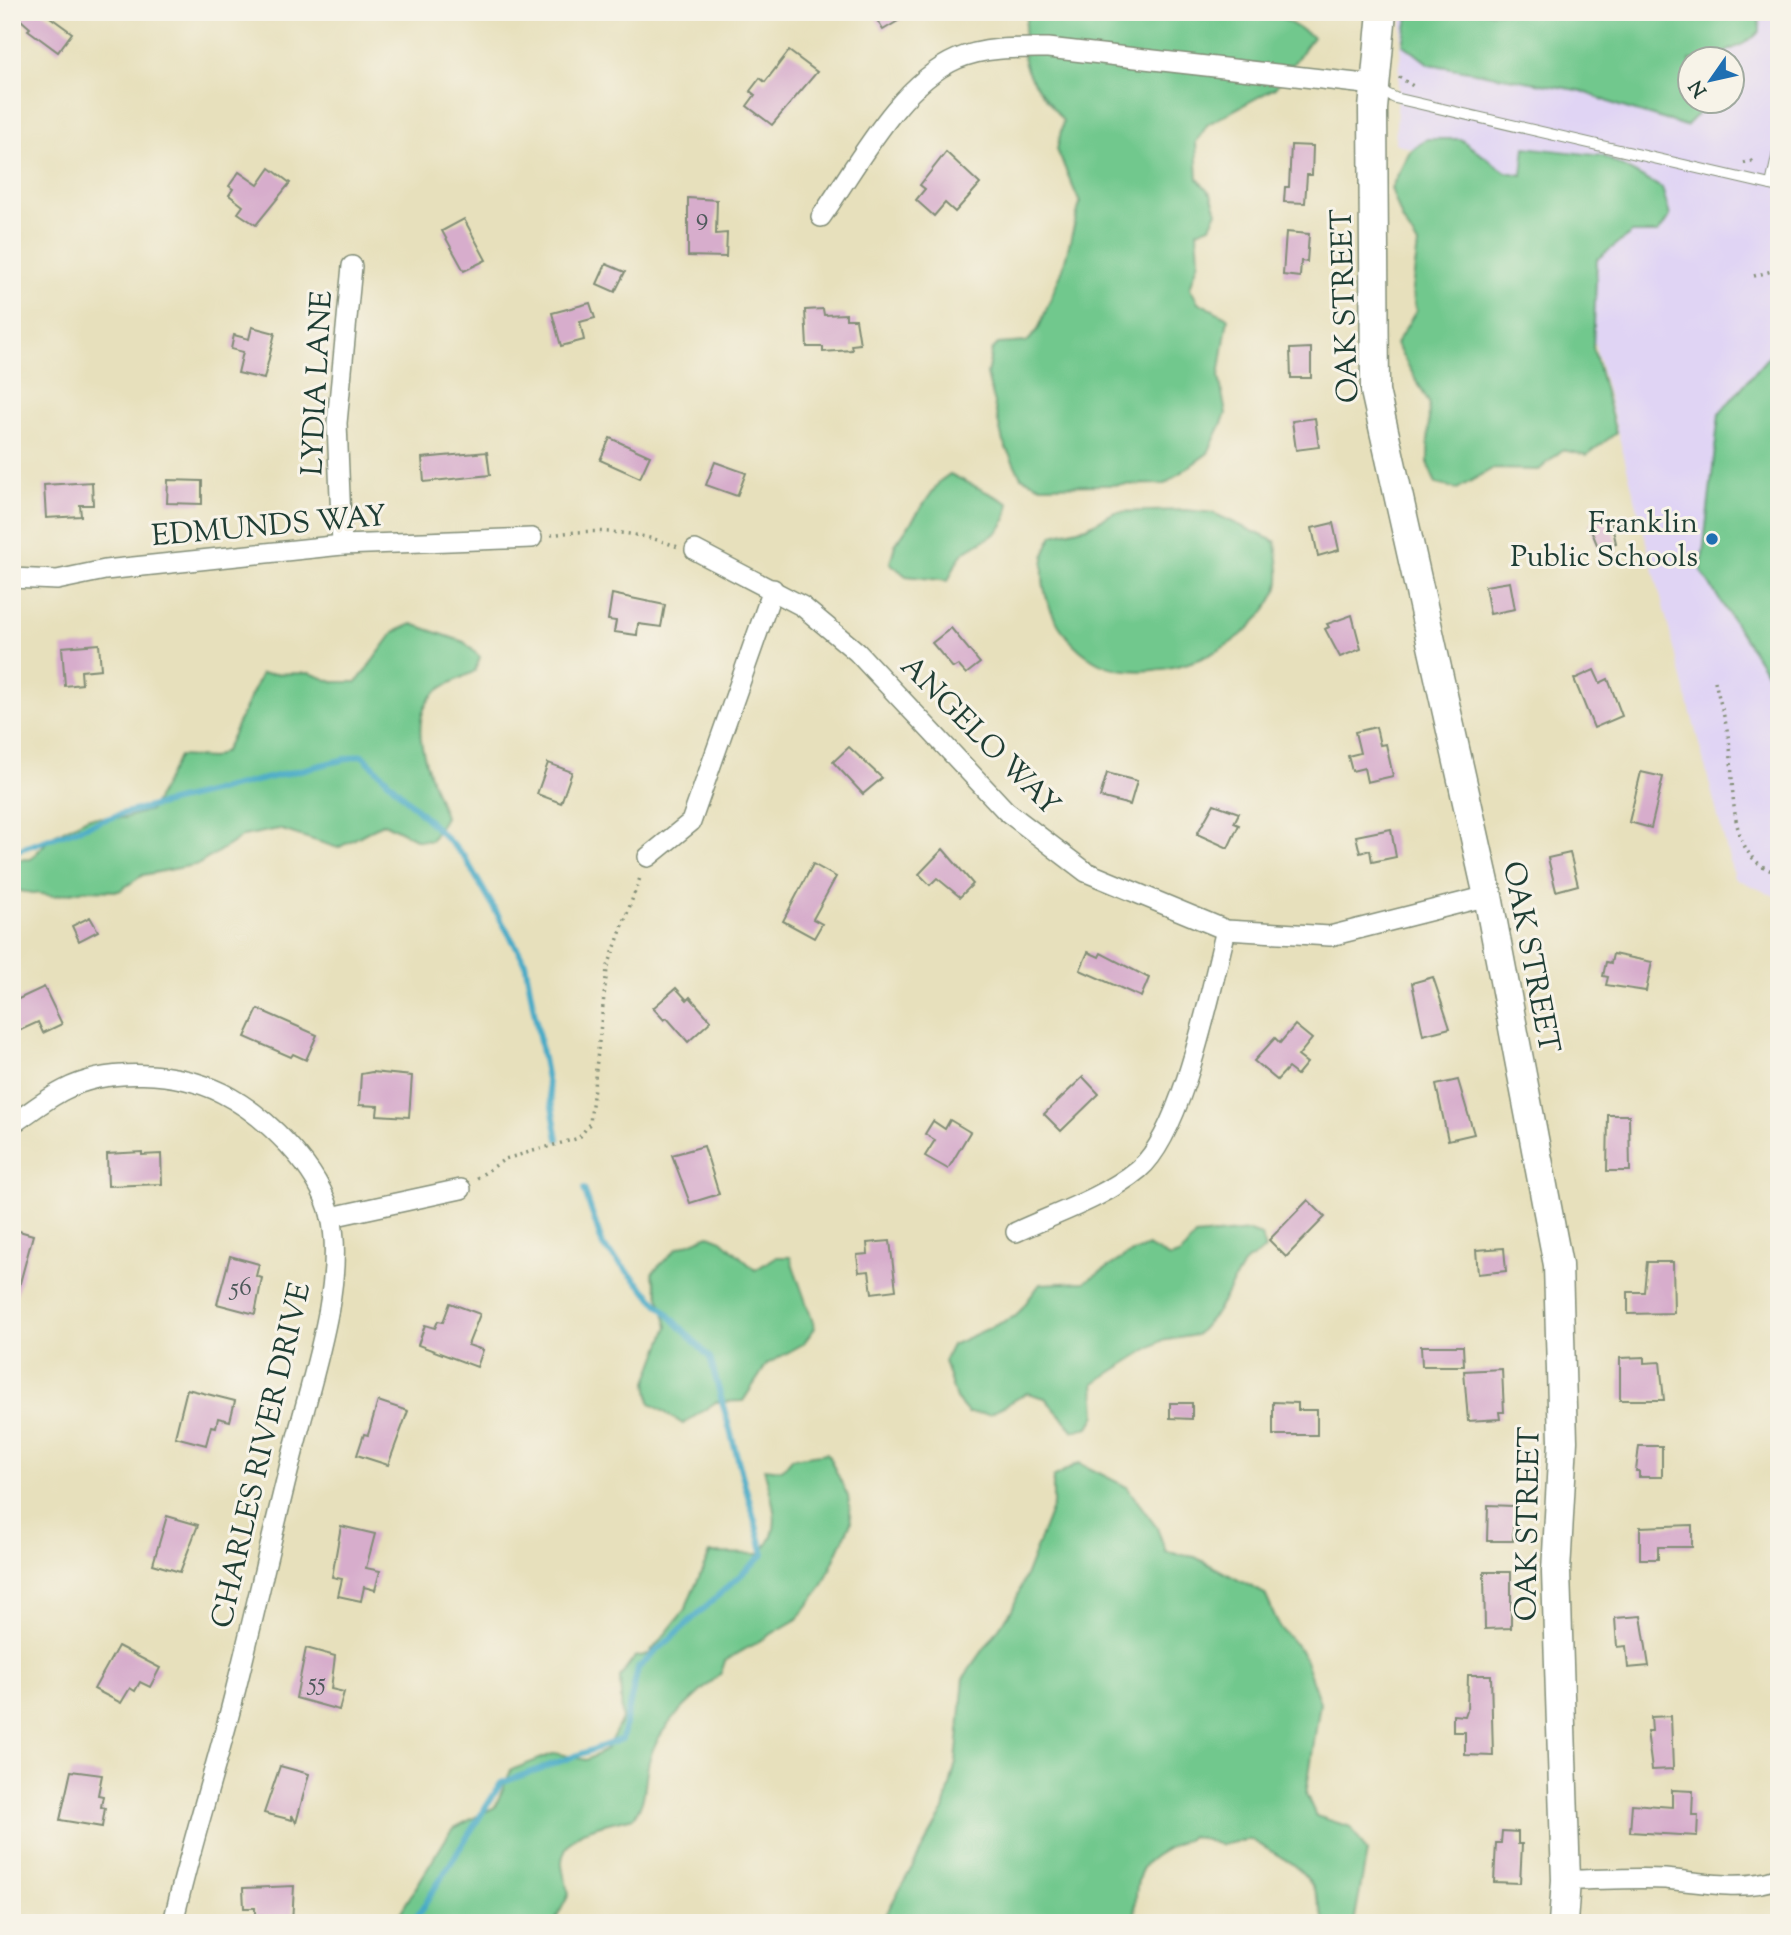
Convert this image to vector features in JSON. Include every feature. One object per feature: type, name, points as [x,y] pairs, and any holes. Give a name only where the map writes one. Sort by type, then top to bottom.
[{"type":"main road","name":"OAK STREET","points":[[1382,12],[1383,78],[1375,391],[1488,896],[1558,1265],[1563,1441],[1556,1572],[1566,1880],[1563,1923]]},
{"type":"street","points":[[821,217],[919,82],[958,59],[993,50],[1048,48],[1383,78]]},
{"type":"street","name":"LYDIA LANE","points":[[342,545],[337,423],[352,266]]},
{"type":"street","name":"EDMUNDS WAY","points":[[12,578],[57,580],[105,570],[342,545],[532,538]]},
{"type":"street","name":"ANGELO WAY","points":[[695,550],[802,606],[857,652],[1006,811],[1086,872],[1226,930],[1331,936],[1488,896]]},
{"type":"street","points":[[648,857],[691,822],[773,589]]},
{"type":"street","points":[[1016,1232],[1114,1186],[1141,1168],[1167,1130],[1194,1057],[1226,930]]},
{"type":"street","name":"CHARLES RIVER DRIVE","points":[[12,1124],[65,1089],[108,1077],[133,1074],[178,1077],[225,1094],[280,1136],[324,1196],[331,1217],[334,1262],[322,1342],[233,1702],[173,1923]]},
{"type":"street","points":[[331,1217],[461,1189]]},
{"type":"street","points":[[1566,1880],[1663,1879],[1733,1885],[1779,1878]]},
{"type":"lane","points":[[1383,78],[1395,98],[1775,186],[1779,148]]},
{"type":"path","points":[[1383,78],[1423,88]]},
{"type":"path","points":[[1737,163],[1752,161],[1754,164]]},
{"type":"path","points":[[1754,276],[1779,270]]},
{"type":"path","points":[[532,538],[595,530],[654,538],[695,550]]},
{"type":"path","points":[[1715,681],[1730,742],[1731,773],[1742,843],[1757,865],[1779,873]]},
{"type":"path","points":[[461,1189],[505,1159],[579,1138],[590,1123],[607,969],[648,857]]},
{"type":"shaded area","name":"Franklin Public Schools","points":[[1403,12],[1779,12],[1779,898],[1734,878],[1557,200],[1395,143]]},
{"type":"green space","points":[[1028,12],[1272,12],[1313,37],[1275,88],[1208,124],[1196,142],[1198,179],[1211,194],[1217,212],[1210,226],[1197,231],[1199,260],[1190,288],[1198,302],[1228,318],[1219,376],[1226,414],[1208,453],[1165,484],[1041,486],[1021,477],[1003,442],[987,374],[992,350],[998,344],[1027,342],[1038,330],[1063,268],[1080,203],[1057,150],[1063,121],[1033,82],[1024,60],[1024,32]]},
{"type":"green space","points":[[1409,12],[1754,12],[1759,19],[1760,31],[1738,46],[1676,46],[1676,116],[1696,116],[1686,126],[1619,106],[1582,91],[1429,64],[1403,44]]},
{"type":"green space","points":[[1427,139],[1460,139],[1506,172],[1522,175],[1525,147],[1603,156],[1662,188],[1670,216],[1658,233],[1632,233],[1597,259],[1593,347],[1616,433],[1587,455],[1562,450],[1539,470],[1492,469],[1457,489],[1436,484],[1428,465],[1429,403],[1396,344],[1416,311],[1412,289],[1418,245],[1402,219],[1391,188],[1410,151]]},
{"type":"green space","points":[[1779,344],[1779,692],[1701,571],[1719,414]]},
{"type":"green space","points":[[950,474],[1009,503],[1004,523],[994,535],[964,552],[948,581],[906,576],[890,563],[895,545],[940,481]]},
{"type":"green space","points":[[1186,510],[1213,513],[1276,542],[1279,574],[1277,590],[1250,627],[1231,642],[1188,663],[1141,671],[1118,669],[1098,662],[1080,650],[1065,635],[1046,595],[1043,574],[1045,554],[1053,535],[1087,527],[1115,512]]},
{"type":"green space","points":[[412,624],[464,642],[480,657],[475,671],[436,692],[426,705],[421,720],[423,753],[445,817],[431,841],[417,840],[384,823],[338,848],[279,829],[243,836],[199,864],[143,875],[119,891],[85,890],[54,896],[12,890],[12,860],[31,859],[52,836],[89,817],[124,818],[151,810],[179,756],[212,758],[225,751],[261,674],[310,673],[333,682],[357,682],[394,632]]},
{"type":"green space","points":[[1250,1231],[1261,1235],[1265,1250],[1244,1263],[1216,1313],[1196,1335],[1161,1341],[1094,1383],[1096,1415],[1089,1427],[1074,1431],[1045,1398],[1027,1393],[990,1414],[968,1413],[956,1399],[944,1361],[952,1345],[1016,1316],[1040,1284],[1084,1282],[1131,1253],[1148,1246],[1170,1258],[1181,1254],[1195,1236]]},
{"type":"green space","points":[[709,1235],[722,1240],[755,1270],[776,1257],[790,1257],[815,1328],[803,1344],[767,1364],[743,1401],[716,1402],[683,1424],[650,1403],[647,1382],[668,1326],[652,1273],[677,1248]]},
{"type":"green space","points":[[827,1453],[848,1496],[851,1522],[822,1587],[797,1619],[725,1661],[721,1673],[669,1723],[660,1735],[649,1761],[643,1796],[634,1817],[589,1829],[571,1841],[562,1861],[569,1894],[554,1923],[383,1923],[400,1913],[452,1829],[495,1807],[511,1770],[555,1753],[586,1760],[606,1750],[622,1719],[620,1677],[635,1657],[649,1654],[684,1611],[710,1553],[758,1554],[767,1545],[772,1535],[774,1514],[764,1468],[782,1470],[792,1458]]},
{"type":"green space","points":[[1079,1463],[1127,1487],[1157,1528],[1166,1552],[1195,1557],[1265,1594],[1280,1628],[1302,1652],[1320,1703],[1306,1794],[1316,1816],[1351,1827],[1367,1852],[1354,1923],[1324,1923],[1315,1891],[1300,1870],[1250,1839],[1221,1845],[1192,1836],[1161,1852],[1144,1866],[1137,1887],[1135,1923],[881,1923],[944,1810],[956,1762],[964,1677],[1012,1610],[1053,1505],[1053,1477]]},
{"type":"building","points":[[12,12],[43,12],[72,33],[58,52],[28,30],[30,28]]},
{"type":"building","points":[[872,12],[913,12],[883,30]]},
{"type":"building","points":[[789,51],[817,72],[772,125],[747,106],[755,95],[750,91],[760,78],[765,82]]},
{"type":"building","points":[[1291,145],[1313,146],[1312,175],[1307,175],[1305,203],[1284,202],[1285,187],[1289,187]]},
{"type":"building","points":[[946,152],[980,184],[955,212],[945,203],[934,216],[916,200],[925,189],[920,185]]},
{"type":"building","points":[[270,168],[290,183],[256,225],[238,213],[243,206],[229,195],[233,189],[229,186],[239,172],[258,185]]},
{"type":"building","points":[[688,198],[717,200],[716,234],[727,233],[726,257],[688,256]]},
{"type":"building","points":[[464,219],[486,260],[464,271],[442,231]]},
{"type":"building","points":[[1286,232],[1309,234],[1307,262],[1301,261],[1300,277],[1283,275]]},
{"type":"building","points":[[606,264],[625,272],[615,292],[597,284]]},
{"type":"building","points":[[590,303],[595,318],[580,322],[584,340],[561,346],[552,313]]},
{"type":"building","points":[[823,309],[824,315],[846,314],[846,319],[856,319],[860,344],[851,345],[852,350],[823,352],[823,347],[807,347],[805,310]]},
{"type":"building","points":[[252,327],[275,333],[264,379],[238,373],[243,352],[231,349],[234,335],[249,339]]},
{"type":"building","points":[[1311,348],[1311,378],[1291,378],[1290,349]]},
{"type":"building","points":[[1315,418],[1319,447],[1296,450],[1292,421]]},
{"type":"building","points":[[610,438],[650,456],[640,478],[600,460]]},
{"type":"building","points":[[487,452],[490,475],[424,482],[422,458]]},
{"type":"building","points":[[715,462],[746,473],[737,496],[706,485]]},
{"type":"building","points":[[168,480],[202,481],[202,504],[167,503]]},
{"type":"building","points":[[92,482],[93,505],[80,505],[81,516],[46,518],[44,485]]},
{"type":"building","points":[[1610,517],[1616,543],[1598,547],[1589,525],[1592,521]]},
{"type":"building","points":[[1333,523],[1339,550],[1318,556],[1312,528]]},
{"type":"building","points":[[1510,582],[1515,609],[1490,614],[1485,586]]},
{"type":"building","points":[[612,594],[665,605],[661,627],[638,624],[637,635],[614,632],[616,621],[608,620]]},
{"type":"building","points":[[1352,615],[1361,649],[1340,657],[1325,629],[1329,627],[1327,624]]},
{"type":"building","points":[[951,628],[980,663],[966,674],[958,665],[953,668],[932,643]]},
{"type":"building","points":[[99,644],[101,669],[81,671],[82,684],[65,686],[62,647]]},
{"type":"building","points":[[1594,670],[1600,683],[1608,679],[1622,716],[1594,728],[1574,679]]},
{"type":"building","points":[[1376,727],[1380,745],[1386,744],[1393,776],[1367,782],[1364,768],[1352,771],[1348,756],[1360,753],[1355,732]]},
{"type":"building","points":[[849,747],[882,778],[863,794],[833,762]]},
{"type":"building","points":[[548,763],[572,772],[561,803],[537,794]]},
{"type":"building","points":[[1641,772],[1663,777],[1651,828],[1629,822]]},
{"type":"building","points":[[1107,773],[1137,781],[1130,805],[1100,797]]},
{"type":"building","points":[[1214,804],[1239,813],[1234,823],[1239,825],[1228,848],[1197,834]]},
{"type":"building","points":[[1391,829],[1396,857],[1372,862],[1370,850],[1360,853],[1356,836]]},
{"type":"building","points":[[943,849],[973,884],[960,897],[937,878],[930,885],[919,874]]},
{"type":"building","points":[[1570,853],[1578,885],[1556,891],[1548,858]]},
{"type":"building","points":[[813,864],[836,877],[813,919],[822,924],[814,938],[783,921]]},
{"type":"building","points":[[90,917],[98,931],[79,941],[72,926]]},
{"type":"building","points":[[1088,952],[1099,957],[1101,953],[1149,978],[1141,997],[1080,970]]},
{"type":"building","points":[[1613,954],[1652,962],[1646,991],[1606,985],[1608,977],[1603,976],[1606,962],[1611,963]]},
{"type":"building","points":[[1433,977],[1450,1028],[1423,1035],[1412,983]]},
{"type":"building","points":[[44,987],[62,1024],[43,1033],[38,1022],[12,1034],[12,1002]]},
{"type":"building","points":[[676,988],[687,1000],[690,997],[711,1021],[688,1042],[667,1018],[664,1020],[653,1008]]},
{"type":"building","points":[[258,1009],[317,1035],[306,1060],[293,1054],[291,1057],[245,1037]]},
{"type":"building","points":[[1295,1025],[1312,1039],[1298,1056],[1307,1063],[1297,1075],[1288,1068],[1277,1080],[1254,1061],[1275,1038],[1280,1043]]},
{"type":"building","points":[[372,1072],[412,1076],[409,1117],[377,1115],[378,1106],[359,1105],[361,1074]]},
{"type":"building","points":[[1083,1077],[1099,1094],[1061,1131],[1044,1114]]},
{"type":"building","points":[[1458,1080],[1474,1134],[1448,1140],[1436,1085]]},
{"type":"building","points":[[1608,1115],[1629,1115],[1630,1171],[1607,1171]]},
{"type":"building","points":[[950,1120],[970,1132],[948,1169],[925,1156],[935,1140],[925,1134],[933,1121],[945,1129]]},
{"type":"building","points":[[704,1146],[719,1194],[690,1203],[672,1155]]},
{"type":"building","points":[[142,1152],[142,1155],[161,1154],[162,1184],[108,1186],[107,1154]]},
{"type":"building","points":[[1308,1200],[1325,1217],[1286,1257],[1269,1240]]},
{"type":"building","points":[[12,1229],[33,1235],[17,1294],[12,1293]]},
{"type":"building","points":[[890,1241],[896,1290],[872,1293],[869,1271],[859,1272],[857,1255],[868,1254],[867,1243]]},
{"type":"building","points":[[1504,1248],[1506,1271],[1478,1274],[1476,1250]]},
{"type":"building","points":[[230,1256],[259,1264],[256,1276],[262,1278],[255,1314],[217,1304]]},
{"type":"building","points":[[1647,1262],[1673,1262],[1674,1313],[1628,1314],[1628,1292],[1644,1292]]},
{"type":"building","points":[[450,1303],[480,1314],[468,1345],[483,1350],[477,1367],[418,1345],[425,1325],[435,1328],[438,1321],[443,1322]]},
{"type":"building","points":[[1421,1346],[1463,1346],[1464,1366],[1422,1366]]},
{"type":"building","points":[[1644,1357],[1644,1363],[1660,1362],[1664,1400],[1620,1400],[1620,1358]]},
{"type":"building","points":[[1502,1369],[1504,1412],[1499,1412],[1500,1419],[1468,1421],[1464,1371]]},
{"type":"building","points":[[187,1389],[235,1401],[230,1421],[218,1418],[216,1427],[211,1426],[206,1445],[175,1437]]},
{"type":"building","points":[[378,1401],[408,1411],[388,1465],[357,1455],[364,1434],[368,1435]]},
{"type":"building","points":[[1273,1402],[1298,1403],[1298,1410],[1317,1410],[1317,1435],[1273,1435]]},
{"type":"building","points":[[1170,1403],[1192,1403],[1192,1419],[1170,1418]]},
{"type":"building","points":[[1639,1446],[1662,1446],[1662,1477],[1639,1477],[1639,1471],[1636,1471]]},
{"type":"building","points":[[1488,1505],[1513,1506],[1513,1541],[1487,1541]]},
{"type":"building","points":[[167,1516],[198,1525],[180,1572],[153,1564]]},
{"type":"building","points":[[1692,1525],[1692,1547],[1658,1547],[1658,1559],[1640,1559],[1640,1527]]},
{"type":"building","points":[[341,1526],[375,1534],[366,1568],[380,1571],[375,1590],[364,1587],[361,1601],[338,1596],[342,1579],[332,1577]]},
{"type":"building","points":[[1484,1572],[1511,1572],[1511,1628],[1485,1629]]},
{"type":"building","points":[[1641,1616],[1649,1666],[1628,1668],[1626,1646],[1617,1647],[1615,1618]]},
{"type":"building","points":[[118,1646],[160,1668],[150,1687],[140,1682],[135,1691],[130,1688],[121,1703],[94,1689]]},
{"type":"building","points":[[306,1648],[335,1656],[331,1689],[344,1692],[339,1710],[296,1698]]},
{"type":"building","points":[[1468,1675],[1491,1675],[1493,1756],[1465,1755],[1465,1732],[1453,1732],[1453,1715],[1465,1716],[1467,1710]]},
{"type":"building","points":[[1671,1716],[1673,1769],[1652,1770],[1647,1731],[1652,1731],[1651,1717]]},
{"type":"building","points":[[280,1766],[309,1774],[296,1823],[292,1815],[292,1820],[264,1813]]},
{"type":"building","points":[[71,1771],[102,1775],[98,1795],[103,1796],[101,1807],[105,1808],[102,1827],[60,1820]]},
{"type":"building","points":[[1672,1790],[1693,1791],[1692,1815],[1698,1815],[1697,1836],[1630,1832],[1632,1804],[1672,1807]]},
{"type":"building","points":[[1502,1831],[1518,1832],[1518,1844],[1522,1844],[1520,1883],[1494,1882],[1496,1843],[1501,1843]]},
{"type":"building","points":[[294,1886],[292,1923],[261,1923],[261,1919],[255,1920],[255,1908],[244,1908],[243,1888]]},
{"type":"waterway","points":[[12,852],[121,814],[362,755],[464,856],[525,962],[558,1139]]},
{"type":"waterway","points":[[413,1923],[501,1783],[622,1739],[638,1668],[764,1554],[710,1358],[603,1246],[584,1189]]},
{"type":"place","name":"Franklin Public Schools","points":[[1712,539]]}]
